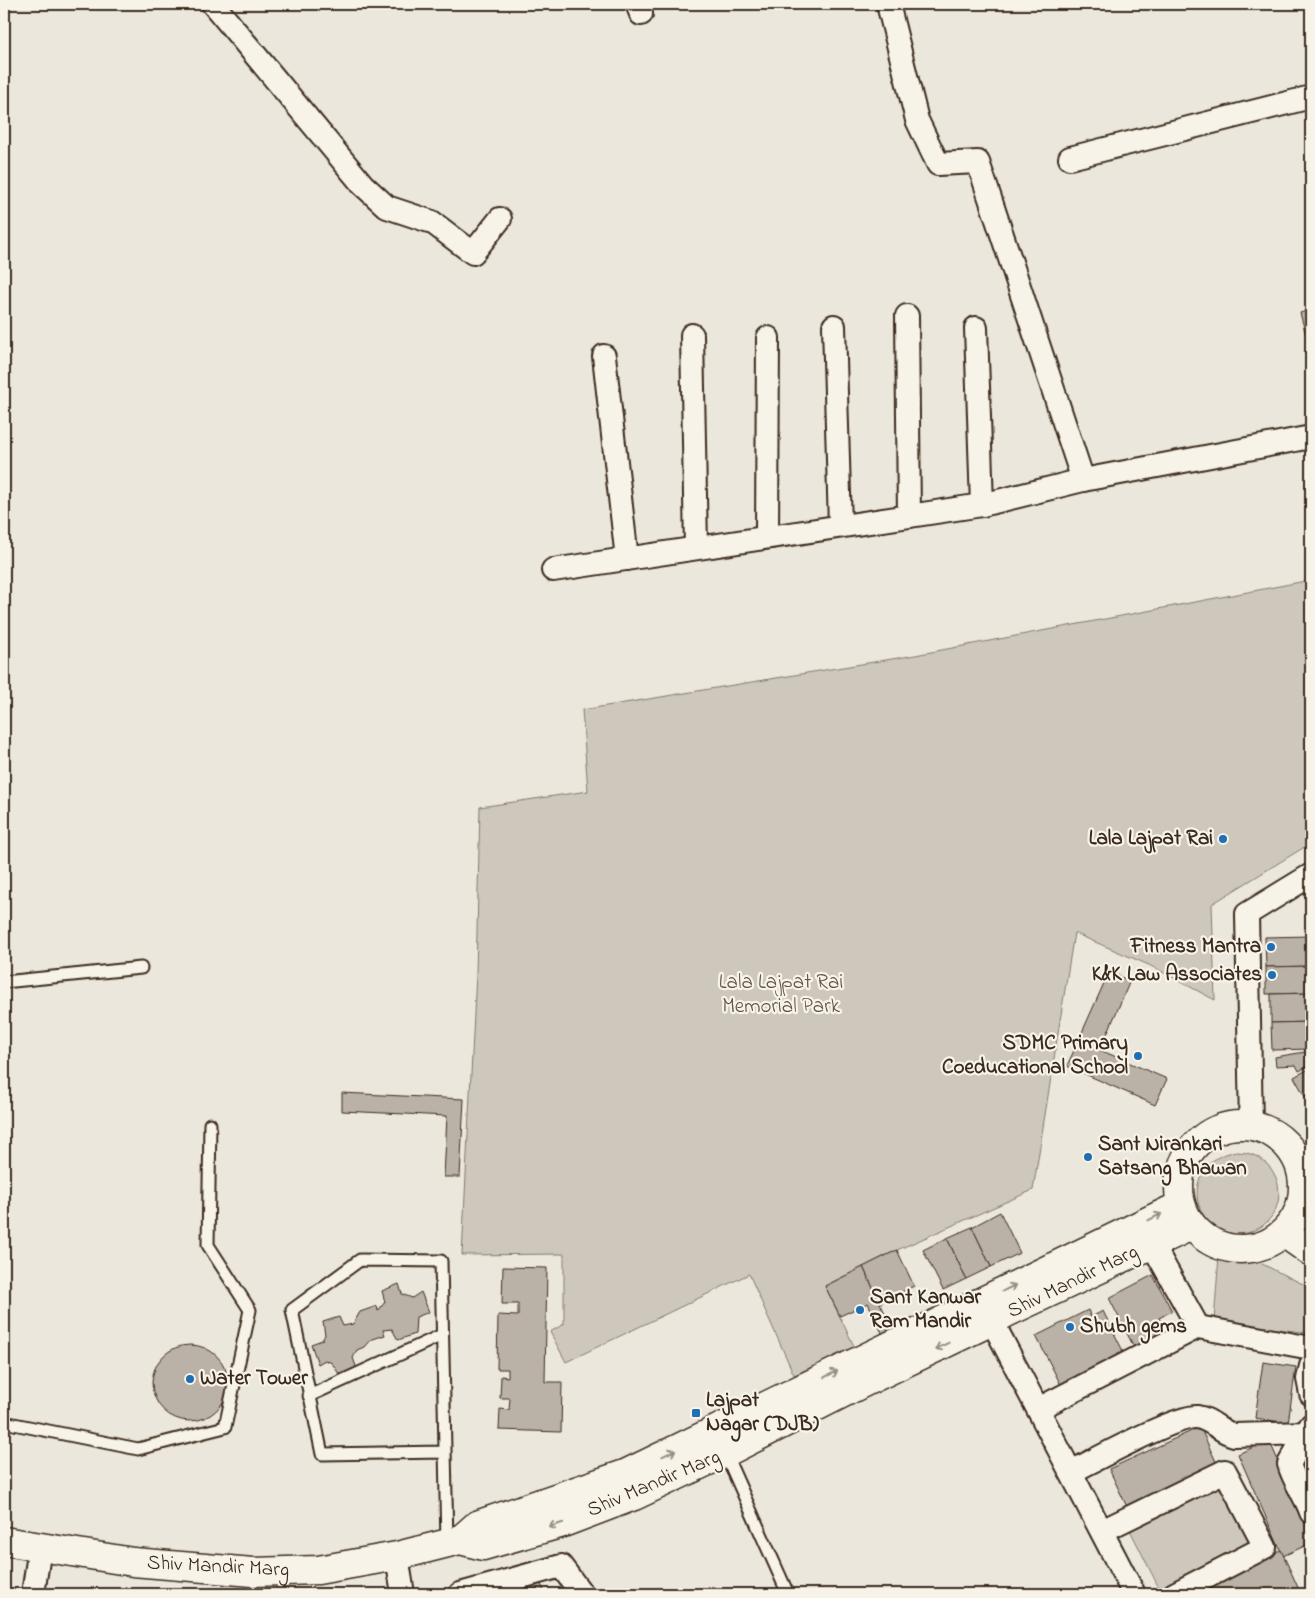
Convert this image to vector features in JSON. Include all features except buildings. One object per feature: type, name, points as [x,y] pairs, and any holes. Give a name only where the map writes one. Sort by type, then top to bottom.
[{"type":"street","points":[[213,4],[363,185],[387,207],[432,222],[473,254],[500,219]]},
{"type":"street","points":[[888,4],[917,120],[938,164],[978,162],[1083,480]]},
{"type":"street","points":[[1070,158],[1311,98]]},
{"type":"street","points":[[907,316],[909,516]]},
{"type":"street","points":[[834,326],[840,526]]},
{"type":"street","points":[[976,328],[982,505]]},
{"type":"street","points":[[692,335],[696,548]]},
{"type":"street","points":[[767,537],[768,338]]},
{"type":"street","points":[[604,356],[627,559]]},
{"type":"street","points":[[553,570],[982,505],[1083,480],[1311,437]]},
{"type":"street","points":[[1251,1126],[1247,914],[1311,875]]},
{"type":"street","points":[[1243,1124],[1251,1126],[1267,1130],[1278,1137],[1294,1155],[1303,1178],[1306,1207],[1297,1214],[1284,1232],[1275,1240],[1245,1250],[1234,1250],[1214,1244],[1205,1238],[1186,1216],[1179,1184],[1180,1173],[1183,1163],[1194,1145],[1211,1132],[1243,1124]]},
{"type":"street","name":"Shiv Mandir Marg","points":[[4,1541],[133,1562],[253,1572],[318,1570],[397,1556],[454,1542],[484,1546],[563,1523],[634,1496],[726,1453],[992,1322],[1006,1313],[1152,1244],[1186,1216]]},
{"type":"street","name":"Shiv Mandir Marg","points":[[454,1542],[477,1525],[625,1474],[1186,1216]]},
{"type":"street","points":[[1284,1232],[1311,1252]]},
{"type":"street","points":[[1152,1244],[1198,1327]]},
{"type":"street","points":[[992,1322],[1134,1594]]},
{"type":"street","points":[[1038,1409],[1198,1327],[1311,1348]]},
{"type":"street","points":[[1311,1366],[1308,1379],[1311,1394]]},
{"type":"street","points":[[1071,1472],[1174,1422],[1195,1417],[1206,1420],[1225,1433],[1234,1435],[1309,1429]]},
{"type":"street","points":[[1309,1429],[1289,1464],[1293,1478],[1307,1501],[1311,1512]]},
{"type":"street","points":[[1102,1532],[1225,1471],[1265,1547],[1174,1594]]},
{"type":"street","points":[[33,1594],[40,1547]]},
{"type":"street","points":[[397,1556],[403,1594]]},
{"type":"street","points":[[460,1594],[561,1566],[582,1594]]},
{"type":"lane","points":[[4,982],[141,968]]},
{"type":"lane","points":[[4,1422],[138,1449],[225,1427],[250,1310],[208,1245],[210,1124]]},
{"type":"lane","points":[[444,1452],[322,1454],[292,1310],[360,1260],[440,1261],[444,1452],[454,1542]]},
{"type":"lane","points":[[309,1396],[442,1335]]},
{"type":"lane","points":[[726,1453],[788,1594]]},
{"type":"green space","name":"Lala Lajpat Rai Memorial Park","points":[[1311,580],[1311,843],[1212,904],[1215,1000],[1149,965],[1074,933],[1033,1190],[897,1250],[825,1286],[855,1348],[794,1375],[749,1274],[566,1362],[550,1332],[564,1324],[564,1254],[462,1255],[476,974],[480,807],[588,791],[582,710],[910,656]]},
{"type":"green space","points":[[1238,1152],[1254,1155],[1267,1164],[1276,1177],[1279,1193],[1276,1209],[1267,1222],[1254,1231],[1238,1234],[1222,1231],[1209,1222],[1200,1209],[1197,1193],[1200,1177],[1209,1164],[1222,1155]]},
{"type":"green space","points":[[1219,1255],[1256,1261],[1311,1288],[1311,1333],[1214,1321]]},
{"type":"green space","points":[[1219,1483],[1252,1548],[1162,1594],[1129,1528]]},
{"type":"place","name":"Lala Lajpat Rai","points":[[1223,839]]},
{"type":"place","name":"Fitness Mantra","points":[[1271,947]]},
{"type":"place","name":"K&K Law Associates","points":[[1272,975]]},
{"type":"place","name":"SDMC Primary Coeducational School","points":[[1138,1056]]},
{"type":"place","name":"Sant Nirankari Satsang Bhawan","points":[[1088,1157]]},
{"type":"place","name":"Sant Kanwar Ram Mandir","points":[[860,1310]]},
{"type":"place","name":"Shubh gems","points":[[1070,1327]]},
{"type":"place","name":"Water Tower","points":[[190,1379]]},
{"type":"place","name":"Lajpat Nagar (DJB)","points":[[696,1413]]}]
